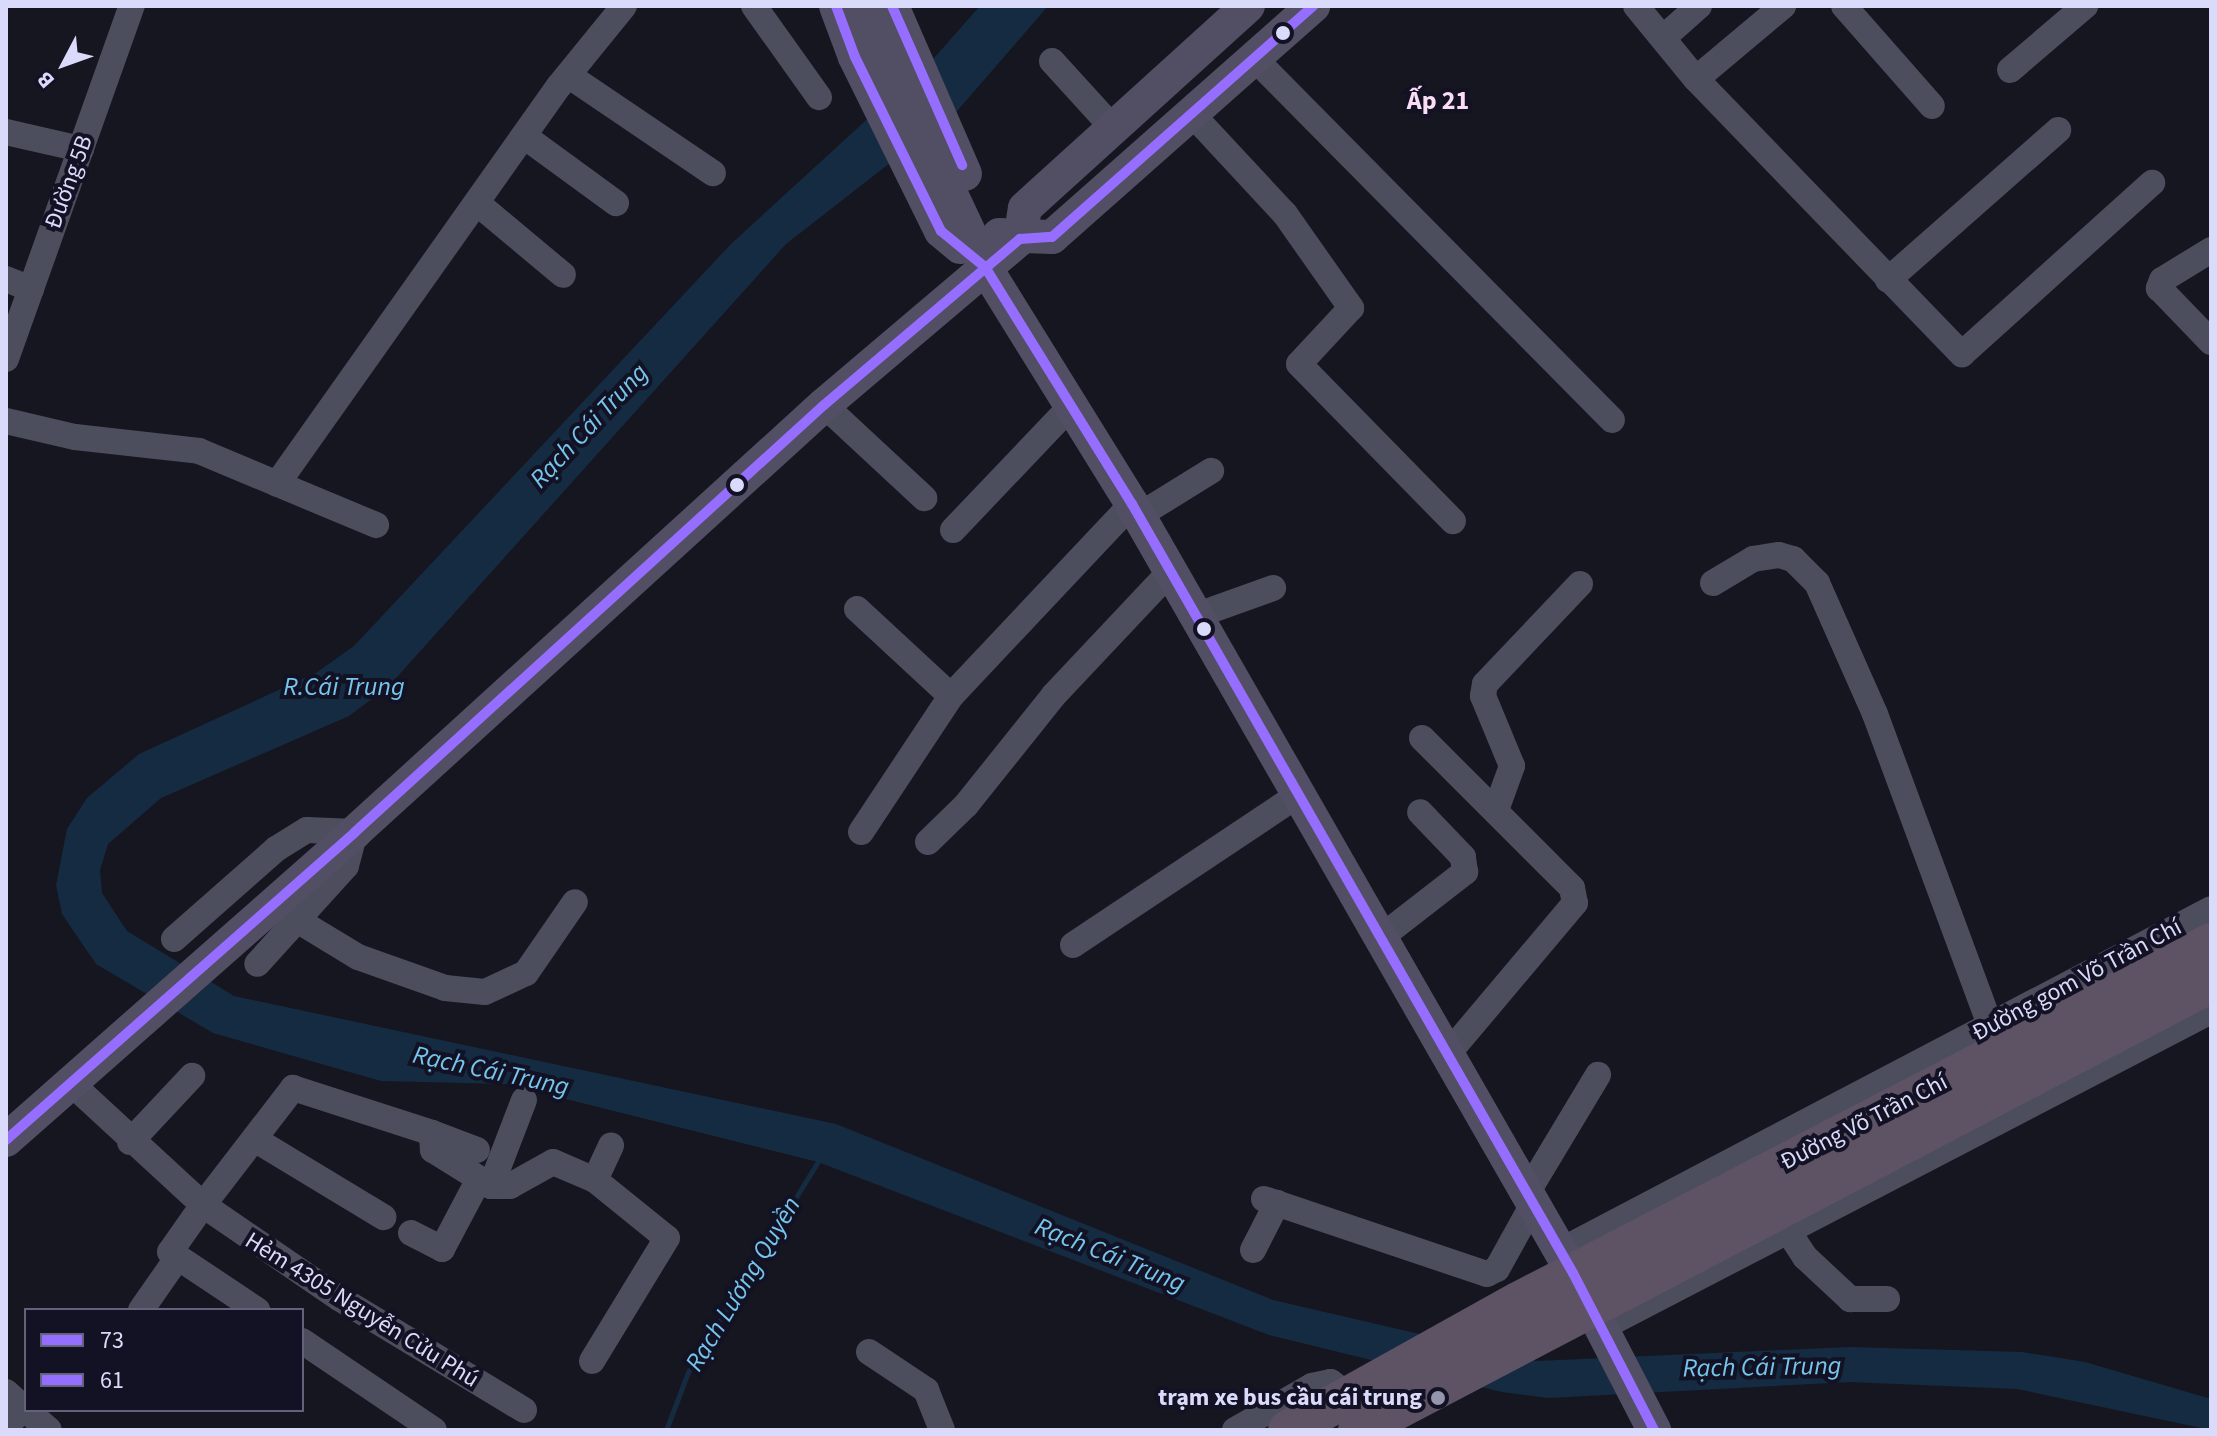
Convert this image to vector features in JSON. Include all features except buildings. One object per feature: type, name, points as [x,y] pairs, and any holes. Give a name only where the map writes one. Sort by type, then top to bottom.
[{"type":"highway","name":"Đường Võ Trần Chí","points":[[1420,1382],[1566,1262],[2211,943]]},
{"type":"highway","name":"Đường Võ Trần Chí","points":[[1420,1382],[1536,1338],[1600,1326],[1782,1221],[2211,983]]},
{"type":"highway","points":[[1288,1430],[1353,1413],[1420,1382]]},
{"type":"main road","points":[[836,6],[883,51],[985,267],[1135,510],[1530,1198],[1647,1416]]},
{"type":"main road","points":[[863,6],[930,150],[997,234],[1020,239],[1052,237],[1313,6]]},
{"type":"main road","points":[[883,51],[892,6]]},
{"type":"main road","points":[[6,1140],[73,1085],[326,854],[355,832],[824,405],[1020,239],[1025,208],[1248,6]]},
{"type":"main road","points":[[930,150],[941,231],[956,271],[949,299]]},
{"type":"main road","points":[[980,209],[985,267]]},
{"type":"main road","points":[[941,231],[985,267]]},
{"type":"street","name":"Đường 5B","points":[[6,359],[132,6]]},
{"type":"street","points":[[277,484],[568,75],[624,6]]},
{"type":"street","points":[[754,6],[819,97]]},
{"type":"street","points":[[1636,6],[1696,79],[1957,352],[1966,354],[2152,183]]},
{"type":"street","points":[[1663,38],[1699,6]]},
{"type":"street","points":[[1696,79],[1783,6]]},
{"type":"street","points":[[1844,6],[1932,106]]},
{"type":"street","points":[[2010,70],[2085,6]]},
{"type":"street","points":[[1254,58],[1612,420]]},
{"type":"street","points":[[1052,61],[1113,128]]},
{"type":"street","points":[[568,75],[713,173]]},
{"type":"street","points":[[1191,113],[1285,214],[1351,308],[1299,364],[1453,521]]},
{"type":"street","points":[[1888,280],[2058,130]]},
{"type":"street","points":[[6,132],[81,149]]},
{"type":"street","points":[[524,136],[616,203]]},
{"type":"street","points":[[477,203],[563,275]]},
{"type":"street","points":[[2211,250],[2162,280],[2159,288],[2211,342]]},
{"type":"street","points":[[6,279],[31,289]]},
{"type":"street","points":[[824,405],[924,498]]},
{"type":"street","points":[[953,530],[1070,407]]},
{"type":"street","points":[[6,421],[75,437],[199,451],[376,525]]},
{"type":"street","points":[[861,832],[951,696],[1135,510],[1211,471]]},
{"type":"street","points":[[1713,583],[1753,559],[1779,555],[1793,559],[1817,583],[1875,714],[1990,1025]]},
{"type":"street","points":[[928,842],[966,805],[1054,695],[1170,572]]},
{"type":"street","points":[[1496,810],[1512,766],[1483,696],[1485,684],[1580,584]]},
{"type":"street","points":[[1195,616],[1273,588]]},
{"type":"street","points":[[857,609],[951,696]]},
{"type":"street","points":[[1422,738],[1572,888],[1575,903],[1447,1055]]},
{"type":"street","points":[[1073,945],[1298,795]]},
{"type":"street","points":[[1380,938],[1465,872],[1463,857],[1420,812]]},
{"type":"street","points":[[174,939],[276,849],[307,830],[355,832],[346,866],[257,964]]},
{"type":"street","points":[[297,920],[358,957],[445,988],[485,992],[526,973],[575,902]]},
{"type":"street","name":"Đường gom Võ Trần Chí","points":[[1566,1262],[1990,1025],[2211,909]]},
{"type":"street","points":[[1887,1299],[1850,1299],[1805,1257],[1782,1221],[2211,1011]]},
{"type":"street","points":[[1253,1250],[1270,1201],[1487,1274],[1497,1269],[1530,1198],[1598,1075]]},
{"type":"street","points":[[130,1142],[192,1076]]},
{"type":"street","name":"Hẻm 4305 Nguyễn Cửu Phú","points":[[73,1085],[130,1142],[203,1205],[339,1298],[524,1410]]},
{"type":"street","points":[[254,1308],[170,1252],[293,1088],[477,1150]]},
{"type":"street","points":[[411,1233],[442,1249],[484,1183],[524,1100]]},
{"type":"street","points":[[432,1133],[433,1150],[484,1183],[510,1186],[553,1162],[595,1180],[667,1238],[592,1361]]},
{"type":"street","points":[[256,1140],[383,1217]]},
{"type":"street","points":[[595,1180],[611,1146]]},
{"type":"street","points":[[142,1308],[178,1257]]},
{"type":"street","points":[[304,1342],[434,1430]]},
{"type":"street","points":[[869,1352],[926,1390],[942,1430]]},
{"type":"street","points":[[1235,1430],[1312,1386],[1331,1382],[1353,1413]]},
{"type":"street","points":[[1400,1430],[1437,1406],[1420,1382]]},
{"type":"street","points":[[18,1409],[49,1430]]},
{"type":"water","name":"R.Cái Trung","points":[[980,6],[1048,6],[958,110],[786,244],[388,687],[349,716],[161,798],[108,844],[100,870],[102,893],[127,931],[234,996],[836,1124],[1273,1300],[1536,1361],[1850,1347],[2022,1352],[2085,1362],[2211,1399],[2211,1430],[2017,1389],[1850,1382],[1548,1398],[1502,1392],[1269,1335],[818,1162],[506,1084],[381,1081],[213,1033],[96,964],[62,914],[56,885],[67,829],[87,798],[139,754],[316,673],[354,646],[731,244],[934,58]]},
{"type":"waterway","name":"Rạch Lương Quyền","points":[[666,1430],[688,1372],[821,1157]]},
{"type":"transit line","name":"61","points":[[836,6],[855,57],[941,231],[985,267],[1132,504],[1573,1273],[1654,1430]]},
{"type":"transit line","name":"61","points":[[892,6],[962,165]]},
{"type":"transit line","name":"73","points":[[6,1140],[355,832],[824,405],[1020,239],[1052,237],[1313,6]]},
{"type":"place","name":"trạm xe bus cầu cái trung","points":[[1438,1398]]},
{"type":"district","name":"Ấp 21","points":[[1438,101]]},
{"type":"water label","name":"Rạch Cái Trung","points":[[589,426]]},
{"type":"water label","name":"Rạch Cái Trung","points":[[491,1071]]},
{"type":"water label","name":"Rạch Cái Trung","points":[[1110,1255]]},
{"type":"water label","name":"Rạch Cái Trung","points":[[1762,1367]]}]
